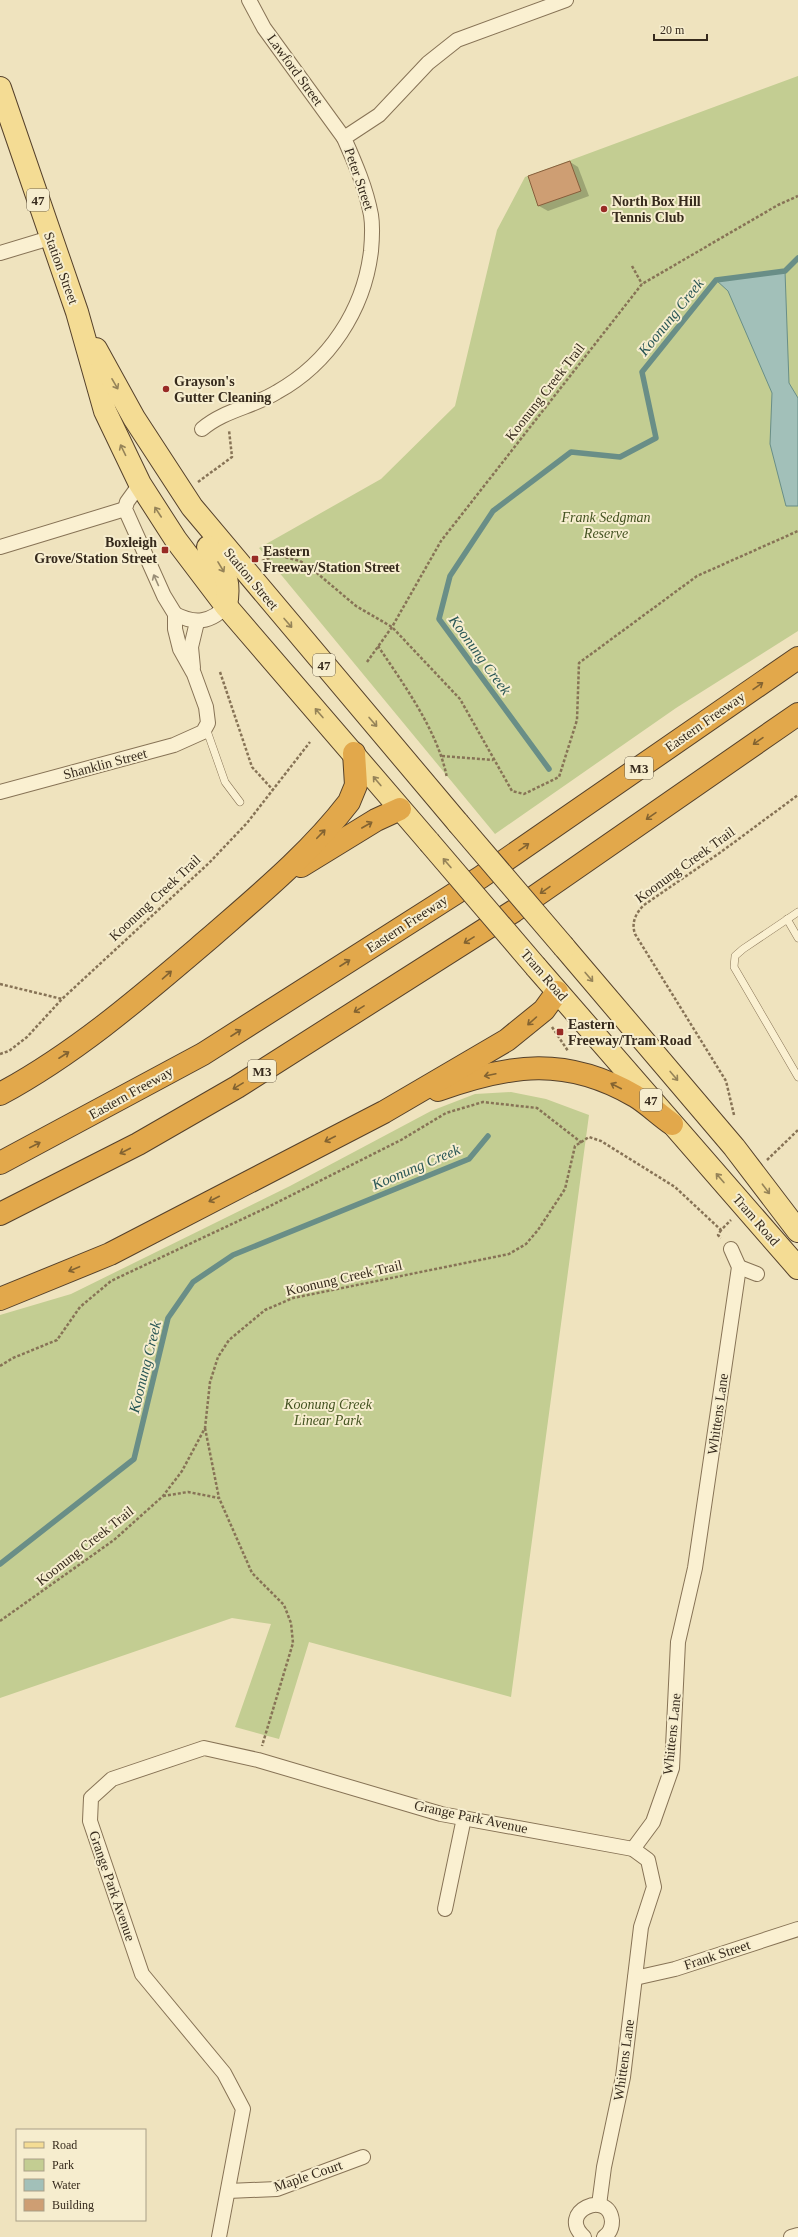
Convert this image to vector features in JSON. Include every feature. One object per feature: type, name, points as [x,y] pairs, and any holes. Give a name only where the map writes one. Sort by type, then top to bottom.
[{"type":"highway","name":"Eastern Freeway","points":[[0,1163],[203,1054],[481,877],[798,658]]},
{"type":"highway","name":"M3","points":[[0,1214],[138,1144],[237,1087],[514,911],[798,714]]},
{"type":"highway","points":[[0,1094],[81,1044],[141,997],[274,882],[340,814],[348,802],[356,785],[354,754]]},
{"type":"highway","points":[[274,882],[376,820],[400,809]]},
{"type":"highway","points":[[0,1299],[110,1254],[384,1112],[507,1040],[544,1010],[557,992]]},
{"type":"highway","points":[[384,1112],[434,1091],[481,1076],[506,1071],[546,1067],[571,1070],[592,1075],[636,1097],[672,1124]]},
{"type":"main road","name":"Station Street","points":[[0,88],[50,238],[77,312],[105,411],[140,484],[176,540],[226,606],[400,809]]},
{"type":"main road","name":"Station Street","points":[[77,312],[104,365],[134,418],[187,484],[192,507],[458,823]]},
{"type":"main road","points":[[140,484],[151,481],[187,484]]},
{"type":"main road","points":[[192,507],[209,550],[225,575],[229,589],[226,606]]},
{"type":"main road","points":[[400,809],[418,806],[435,809],[458,823]]},
{"type":"main road","name":"Tram Road","points":[[400,809],[557,992],[798,1268]]},
{"type":"main road","name":"Tram Road","points":[[458,823],[734,1147],[798,1231]]},
{"type":"main road","points":[[557,992],[563,972],[564,947]]},
{"type":"street","name":"Lawford Street","points":[[249,0],[264,28],[344,138]]},
{"type":"street","name":"Peter Street","points":[[202,429],[211,421],[278,392],[295,380],[322,357],[353,314],[369,264],[372,240],[371,217],[363,182],[344,138],[379,114],[428,63],[457,40],[566,0]]},
{"type":"street","points":[[0,253],[50,238]]},
{"type":"street","points":[[140,484],[127,502],[125,509],[164,596],[174,614],[175,629],[180,649],[194,674],[206,707],[208,719],[206,728]]},
{"type":"street","points":[[0,547],[125,509]]},
{"type":"street","points":[[174,614],[197,622],[219,614],[226,606]]},
{"type":"street","points":[[194,674],[191,647],[197,622]]},
{"type":"street","name":"Shanklin Street","points":[[0,792],[174,745],[199,735],[206,728]]},
{"type":"street","points":[[731,1249],[739,1267],[757,1274]]},
{"type":"street","name":"Whittens Lane","points":[[599,2205],[604,2167],[623,2077],[641,1927],[654,1887],[648,1860],[632,1849],[653,1822],[672,1768],[678,1642],[695,1568],[739,1267]]},
{"type":"street","name":"Grange Park Avenue","points":[[219,2237],[243,2108],[224,2073],[142,1974],[90,1821],[91,1798],[112,1779],[204,1748],[258,1760],[441,1814],[632,1849]]},
{"type":"street","points":[[445,1909],[464,1818]]},
{"type":"street","name":"Frank Street","points":[[635,1978],[676,1969],[798,1929]]},
{"type":"street","name":"Maple Court","points":[[228,2191],[277,2189],[363,2157]]},
{"type":"street","points":[[584,2237],[577,2229],[577,2217],[584,2207],[599,2205],[610,2214],[612,2220],[612,2235]]},
{"type":"street","points":[[791,2237],[798,2235]]},
{"type":"lane","points":[[206,728],[225,782],[240,802]]},
{"type":"lane","points":[[798,912],[743,949],[735,956],[734,967],[798,1077]]},
{"type":"lane","points":[[787,919],[798,938]]},
{"type":"path","name":"Koonung Creek Trail","points":[[367,662],[392,627],[441,541],[642,284],[778,205],[798,196]]},
{"type":"path","points":[[632,266],[642,284]]},
{"type":"path","points":[[187,484],[232,457],[228,413]]},
{"type":"path","points":[[259,562],[277,555],[300,561],[311,568],[356,606],[392,627],[460,699],[512,791],[516,794],[524,794],[559,777],[577,720],[579,663],[697,576],[798,531]]},
{"type":"path","points":[[378,646],[413,698],[442,756],[448,784]]},
{"type":"path","points":[[220,672],[252,768],[273,790]]},
{"type":"path","name":"Koonung Creek Trail","points":[[0,1054],[9,1050],[27,1037],[62,998],[209,862],[247,823],[310,742]]},
{"type":"path","points":[[442,756],[494,760]]},
{"type":"path","name":"Koonung Creek Trail","points":[[734,1119],[726,1081],[635,934],[634,920],[636,913],[644,905],[721,852],[798,795]]},
{"type":"path","points":[[0,984],[62,998]]},
{"type":"path","points":[[548,1022],[565,1044],[570,1055]]},
{"type":"path","points":[[0,1366],[13,1358],[57,1340],[80,1307],[111,1281],[268,1207],[401,1140],[446,1113],[483,1102],[537,1108],[582,1143],[589,1137],[601,1141],[675,1187],[720,1230],[745,1208]]},
{"type":"path","points":[[768,1160],[798,1130]]},
{"type":"path","name":"Koonung Creek Trail","points":[[0,1621],[114,1540],[163,1496],[182,1471],[205,1428],[210,1382],[218,1357],[229,1340],[265,1310],[293,1298],[509,1254],[526,1244],[538,1230],[565,1189],[570,1158],[575,1146],[582,1143]]},
{"type":"path","points":[[205,1428],[219,1498],[252,1573],[284,1605],[291,1623],[293,1643],[258,1760]]},
{"type":"path","points":[[163,1496],[188,1492],[219,1498]]},
{"type":"green space","name":"Frank Sedgman Reserve","points":[[798,76],[798,631],[676,708],[495,834],[259,548],[381,479],[455,406],[497,230],[525,177]]},
{"type":"green space","name":"Koonung Creek Linear Park","points":[[511,1092],[546,1099],[589,1115],[511,1697],[309,1642],[279,1739],[235,1727],[271,1624],[232,1618],[0,1698],[0,1315],[71,1294],[290,1186],[431,1111],[475,1094]]},
{"type":"water","points":[[785,271],[789,383],[798,398],[798,506],[786,506],[770,444],[772,393],[728,291],[716,280]]},
{"type":"building","points":[[570,161],[581,191],[538,206],[528,176]]},
{"type":"waterway","name":"Koonung Creek","points":[[549,769],[439,619],[450,576],[493,511],[571,452],[620,457],[656,438],[642,372],[716,280],[785,271],[798,258]]},
{"type":"waterway","name":"Koonung Creek","points":[[0,1564],[134,1459],[168,1318],[193,1282],[233,1255],[469,1159],[488,1136]]},
{"type":"place","name":"North Box Hill Tennis Club","points":[[604,209]]},
{"type":"place","name":"Grayson's Gutter Cleaning","points":[[166,389]]},
{"type":"place","name":"Boxleigh Grove/Station Street","points":[[165,550]]},
{"type":"place","name":"Eastern Freeway/Station Street","points":[[255,559]]},
{"type":"place","name":"Eastern Freeway/Tram Road","points":[[560,1032]]}]
